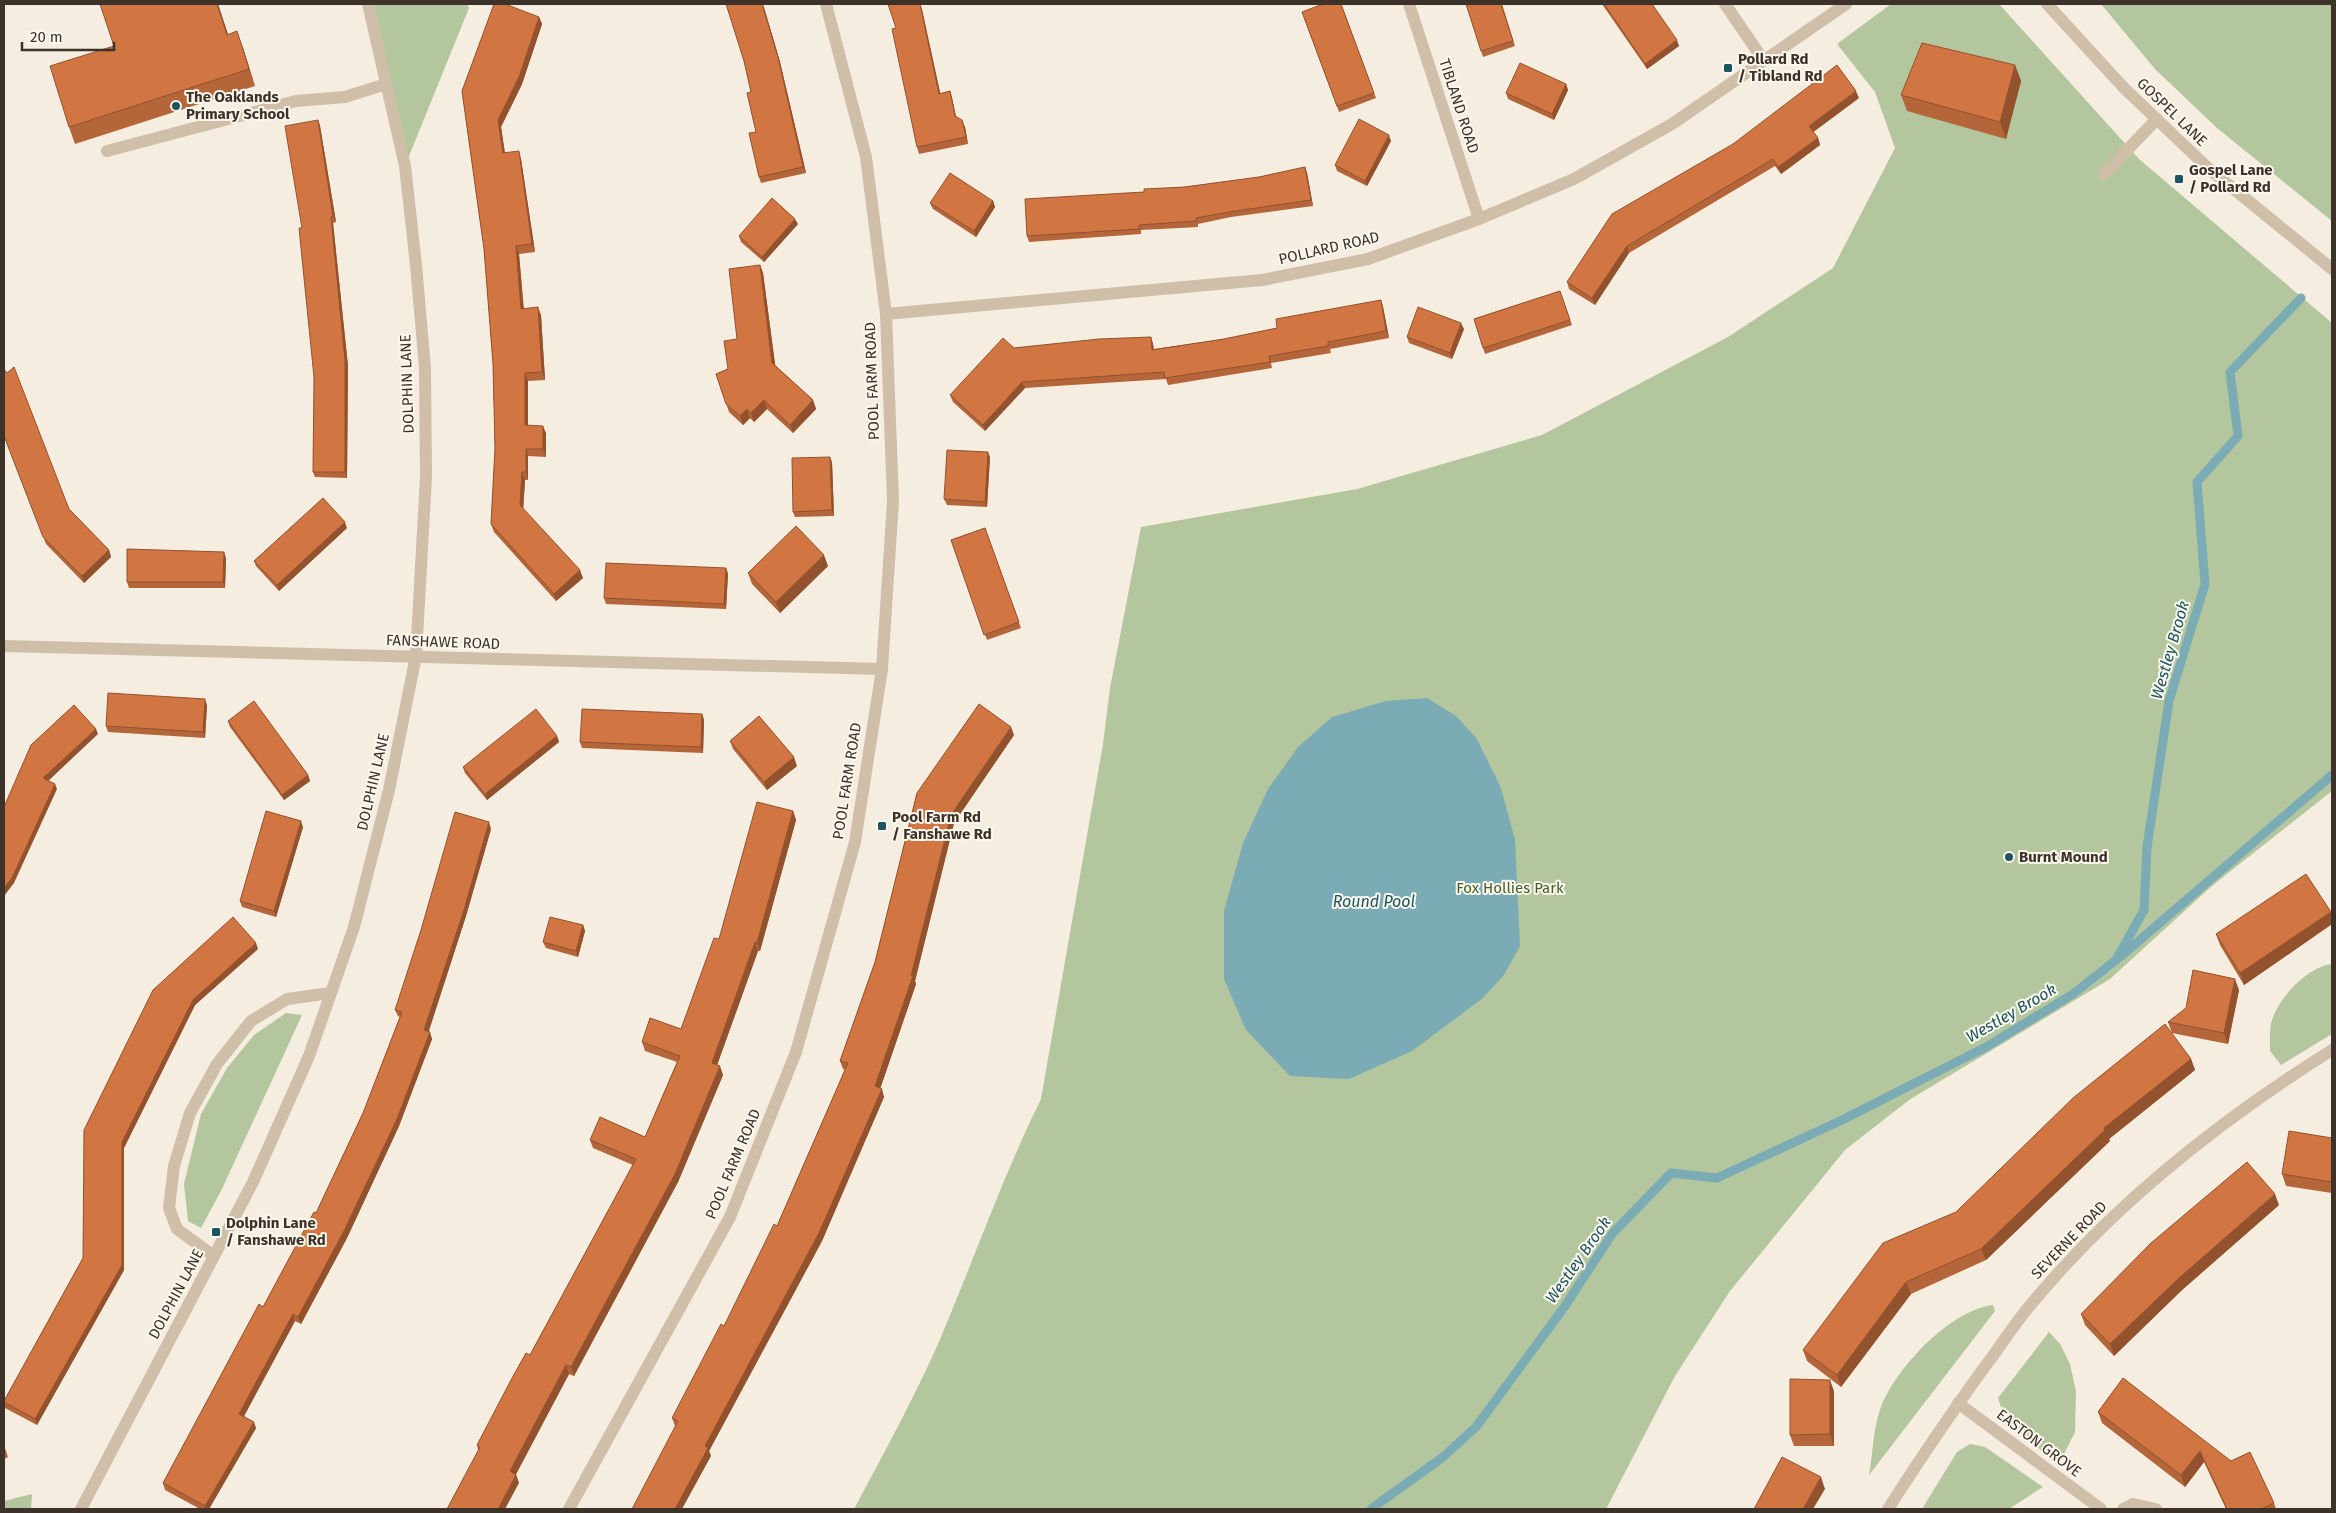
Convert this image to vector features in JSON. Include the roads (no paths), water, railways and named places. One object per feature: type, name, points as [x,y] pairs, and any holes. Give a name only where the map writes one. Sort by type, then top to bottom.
[{"type":"street","name":"DOLPHIN LANE","points":[[80,1509],[253,1182],[309,1056],[354,927],[389,790],[416,656],[426,478],[425,368],[405,166],[368,4]]},
{"type":"street","name":"POOL FARM ROAD","points":[[569,1509],[730,1217],[796,1052],[855,842],[882,669],[893,501],[886,314],[866,157],[826,4]]},
{"type":"street","name":"TIBLAND ROAD","points":[[1409,4],[1479,219]]},
{"type":"street","points":[[1725,4],[1764,61]]},
{"type":"street","name":"POLLARD ROAD","points":[[886,314],[1262,280],[1368,259],[1479,219],[1582,174],[1672,124],[1846,4]]},
{"type":"street","name":"GOSPEL LANE","points":[[2047,4],[2124,88],[2208,168],[2332,268]]},
{"type":"street","points":[[107,151],[296,101],[345,97],[386,84]]},
{"type":"street","points":[[2104,174],[2157,119]]},
{"type":"street","name":"FANSHAWE ROAD","points":[[4,646],[882,669]]},
{"type":"street","points":[[214,1256],[177,1229],[169,1208],[174,1166],[190,1113],[217,1064],[251,1021],[286,999],[331,993]]},
{"type":"street","name":"SEVERNE ROAD","points":[[1888,1509],[1958,1403],[2032,1302],[2105,1224],[2186,1152],[2279,1083],[2332,1050]]},
{"type":"street","name":"EASTON GROVE","points":[[1958,1403],[2101,1509]]},
{"type":"street","points":[[2123,1509],[2133,1504],[2152,1506],[2156,1509]]},
{"type":"water","name":"Round Pool","points":[[1427,698],[1456,716],[1477,739],[1501,788],[1515,840],[1520,946],[1504,975],[1483,998],[1412,1051],[1349,1079],[1290,1076],[1246,1030],[1224,979],[1224,911],[1243,843],[1268,789],[1298,747],[1332,717],[1386,701]]},
{"type":"waterway","name":"Westley Brook","points":[[1371,1509],[1443,1457],[1476,1427],[1565,1306],[1612,1234],[1671,1173],[1717,1178],[1842,1120],[1986,1047],[2073,994],[2116,960],[2144,910],[2147,847],[2169,701],[2205,584],[2197,482],[2238,436],[2230,372],[2301,298]]},
{"type":"waterway","points":[[2120,957],[2332,775]]},
{"type":"place","name":"Pollard Rd / Tibland Rd","points":[[1728,68]]},
{"type":"place","name":"The Oaklands Primary School","points":[[176,106]]},
{"type":"place","name":"Gospel Lane / Pollard Rd","points":[[2179,179]]},
{"type":"place","name":"Pool Farm Rd / Fanshawe Rd","points":[[882,826]]},
{"type":"place","name":"Burnt Mound","points":[[2009,857]]},
{"type":"place","name":"Dolphin Lane / Fanshawe Rd","points":[[216,1232]]},
{"type":"park label","name":"Fox Hollies Park","points":[[1510,888]]}]
